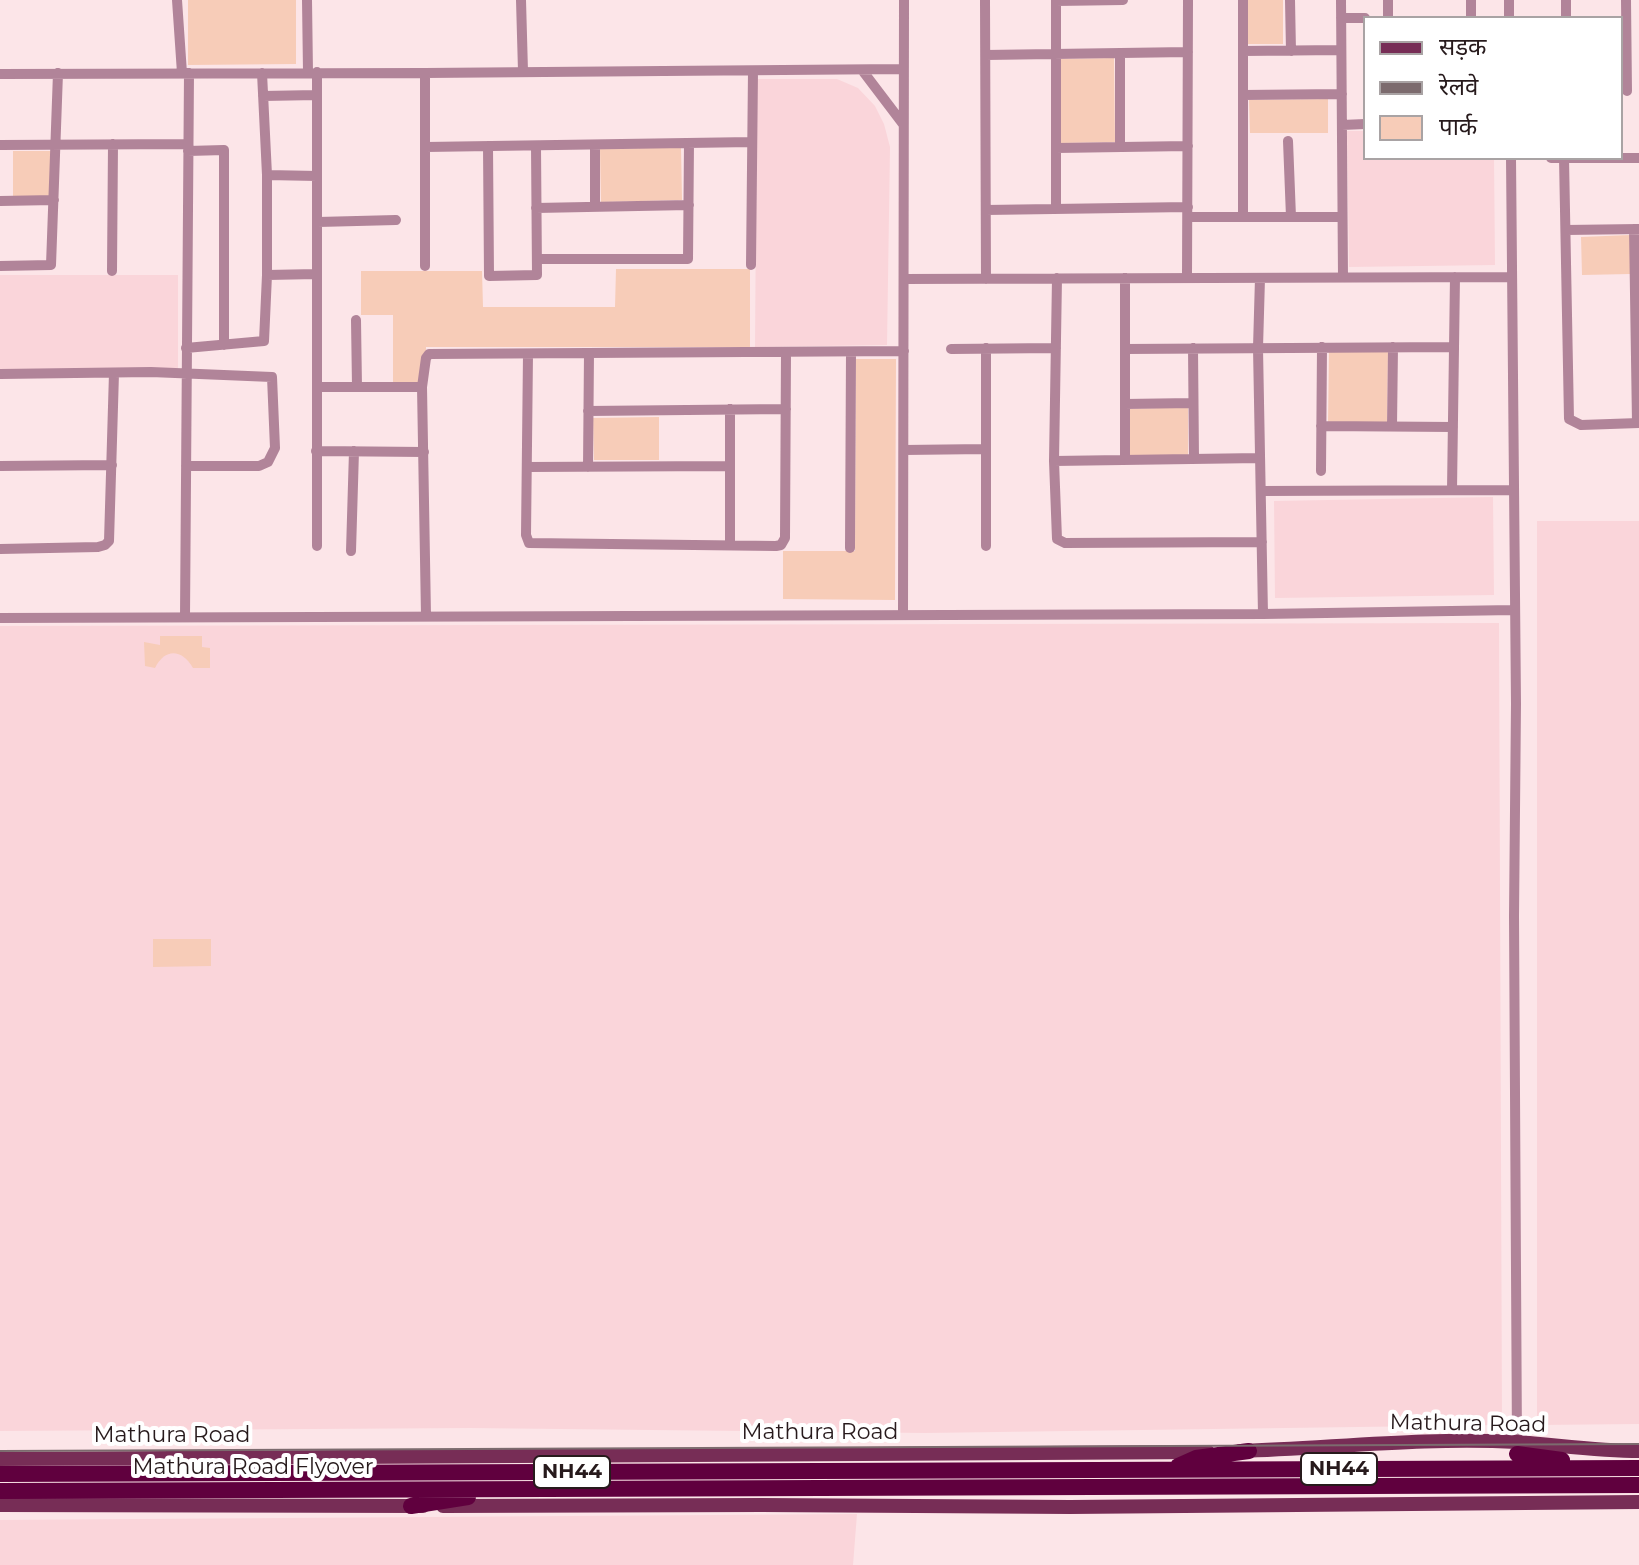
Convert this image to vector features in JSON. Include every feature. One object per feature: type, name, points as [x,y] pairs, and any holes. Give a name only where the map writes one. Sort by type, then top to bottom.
[{"type":"highway","points":[[1145,1454],[1166,1470],[1196,1458],[1249,1451]]},
{"type":"highway","points":[[1517,1455],[1631,1468]]},
{"type":"highway","name":"Mathura Road","points":[[1166,1470],[1517,1455]]},
{"type":"highway","name":"Mathura Road Flyover","points":[[0,1474],[1166,1470]]},
{"type":"highway","name":"NH44","points":[[505,1489],[1639,1485]]},
{"type":"highway","points":[[411,1506],[505,1489]]},
{"type":"highway","name":"Mathura Road Flyover","points":[[0,1491],[505,1489]]},
{"type":"main road","name":"Mathura Road","points":[[0,1459],[1145,1454],[1440,1442],[1517,1455],[1587,1450],[1639,1451]]},
{"type":"main road","points":[[0,1505],[1070,1507],[1639,1502]]},
{"type":"street","points":[[177,0],[185,73],[188,148],[185,617]]},
{"type":"street","points":[[307,0],[312,72],[317,95],[317,546]]},
{"type":"street","points":[[521,0],[523,71]]},
{"type":"street","points":[[903,615],[904,0]]},
{"type":"street","points":[[985,0],[986,279]]},
{"type":"street","points":[[1056,209],[1056,0],[1123,0]]},
{"type":"street","points":[[1187,278],[1188,0]]},
{"type":"street","points":[[1243,0],[1243,217]]},
{"type":"street","points":[[1290,0],[1291,51]]},
{"type":"street","points":[[1341,0],[1343,277]]},
{"type":"street","points":[[1626,0],[1624,91],[1639,91]]},
{"type":"street","points":[[1341,18],[1363,18]]},
{"type":"street","points":[[1243,51],[1341,50]]},
{"type":"street","points":[[986,55],[1188,52]]},
{"type":"street","points":[[1120,53],[1120,147]]},
{"type":"street","points":[[0,74],[902,69]]},
{"type":"street","points":[[862,70],[903,124]]},
{"type":"street","points":[[751,265],[753,71]]},
{"type":"street","points":[[0,266],[51,265],[58,73]]},
{"type":"street","points":[[186,348],[264,341],[267,175],[262,73]]},
{"type":"street","points":[[425,73],[425,266]]},
{"type":"street","points":[[1243,95],[1342,94]]},
{"type":"street","points":[[263,96],[317,95]]},
{"type":"street","points":[[1342,125],[1363,124]]},
{"type":"street","points":[[1288,141],[1291,217]]},
{"type":"street","points":[[426,147],[752,142]]},
{"type":"street","points":[[537,259],[688,259],[689,143]]},
{"type":"street","points":[[112,271],[113,144]]},
{"type":"street","points":[[0,145],[113,144],[224,150],[224,345]]},
{"type":"street","points":[[595,145],[595,207]]},
{"type":"street","points":[[488,146],[489,276],[537,275],[536,146]]},
{"type":"street","points":[[1056,148],[1188,146]]},
{"type":"street","points":[[1511,160],[1517,1455]]},
{"type":"street","points":[[1564,160],[1569,419],[1581,425],[1638,423],[1636,229],[1566,230]]},
{"type":"street","points":[[267,175],[317,176]]},
{"type":"street","points":[[0,201],[54,200]]},
{"type":"street","points":[[536,208],[689,205]]},
{"type":"street","points":[[986,210],[1342,217]]},
{"type":"street","points":[[318,222],[396,220]]},
{"type":"street","points":[[267,275],[317,274]]},
{"type":"street","points":[[1452,490],[1455,277]]},
{"type":"street","points":[[904,279],[1512,277]]},
{"type":"street","points":[[1057,278],[1054,461],[1055,533],[1060,543],[1262,542]]},
{"type":"street","points":[[1125,278],[1125,460]]},
{"type":"street","points":[[1260,278],[1258,348],[1263,614]]},
{"type":"street","points":[[356,320],[357,387]]},
{"type":"street","points":[[1321,471],[1322,347]]},
{"type":"street","points":[[1392,426],[1393,347]]},
{"type":"street","points":[[1125,349],[1454,347]]},
{"type":"street","points":[[986,348],[986,546]]},
{"type":"street","points":[[951,349],[1056,348]]},
{"type":"street","points":[[1193,348],[1194,459]]},
{"type":"street","points":[[426,616],[422,387],[429,354],[904,351]]},
{"type":"street","points":[[528,354],[526,535],[529,543],[776,546],[784,542],[786,352]]},
{"type":"street","points":[[850,548],[851,352]]},
{"type":"street","points":[[588,467],[589,353]]},
{"type":"street","points":[[0,549],[105,545],[109,541],[114,373]]},
{"type":"street","points":[[0,374],[272,377],[275,448],[268,462],[259,466],[186,466]]},
{"type":"street","points":[[317,387],[422,387]]},
{"type":"street","points":[[1125,404],[1193,403]]},
{"type":"street","points":[[730,409],[730,545]]},
{"type":"street","points":[[588,411],[786,409]]},
{"type":"street","points":[[1321,426],[1453,427]]},
{"type":"street","points":[[904,450],[986,449]]},
{"type":"street","points":[[316,451],[424,452]]},
{"type":"street","points":[[351,551],[354,451]]},
{"type":"street","points":[[1054,461],[1260,458]]},
{"type":"street","points":[[0,466],[112,465]]},
{"type":"street","points":[[527,467],[730,466]]},
{"type":"street","points":[[1261,491],[1513,490]]},
{"type":"street","points":[[0,618],[1263,614],[1514,610]]},
{"type":"shaded area","points":[[757,79],[837,79],[858,88],[875,106],[884,124],[890,147],[887,345],[755,347]]},
{"type":"shaded area","points":[[1347,131],[1363,131],[1363,160],[1494,160],[1495,265],[1349,267]]},
{"type":"shaded area","points":[[0,275],[178,275],[178,369],[0,369]]},
{"type":"shaded area","points":[[1493,497],[1494,595],[1275,598],[1274,501]]},
{"type":"shaded area","points":[[1537,521],[1639,521],[1639,1424],[1537,1425]]},
{"type":"shaded area","points":[[1499,623],[1502,1425],[925,1433],[470,1428],[0,1431],[0,626]]},
{"type":"shaded area","points":[[857,1514],[853,1565],[0,1565],[0,1520]]},
{"type":"green space","points":[[188,0],[296,0],[296,64],[188,65]]},
{"type":"green space","points":[[1248,0],[1283,0],[1283,44],[1248,44]]},
{"type":"green space","points":[[1114,58],[1115,142],[1061,143],[1060,59]]},
{"type":"green space","points":[[1328,99],[1328,133],[1250,133],[1249,100]]},
{"type":"green space","points":[[681,147],[682,200],[601,202],[600,149]]},
{"type":"green space","points":[[13,151],[52,151],[53,196],[13,196]]},
{"type":"green space","points":[[1630,235],[1630,274],[1582,275],[1581,237]]},
{"type":"green space","points":[[616,269],[750,269],[750,347],[426,347],[426,382],[393,382],[393,315],[361,315],[361,271],[482,271],[483,307],[615,307]]},
{"type":"green space","points":[[1329,351],[1388,352],[1387,423],[1328,423]]},
{"type":"green space","points":[[856,359],[896,359],[895,600],[783,599],[783,551],[855,551]]},
{"type":"green space","points":[[1188,407],[1188,455],[1129,456],[1129,409]]},
{"type":"green space","points":[[659,417],[659,460],[594,460],[593,418]]},
{"type":"green space","points":[[160,636],[202,636],[202,647],[210,648],[210,668],[193,668],[184,657],[174,653],[164,657],[155,668],[145,666],[144,642],[160,645]]},
{"type":"green space","points":[[153,939],[211,939],[211,966],[153,967]]},
{"type":"railway","points":[[0,1451],[1639,1444]]}]
